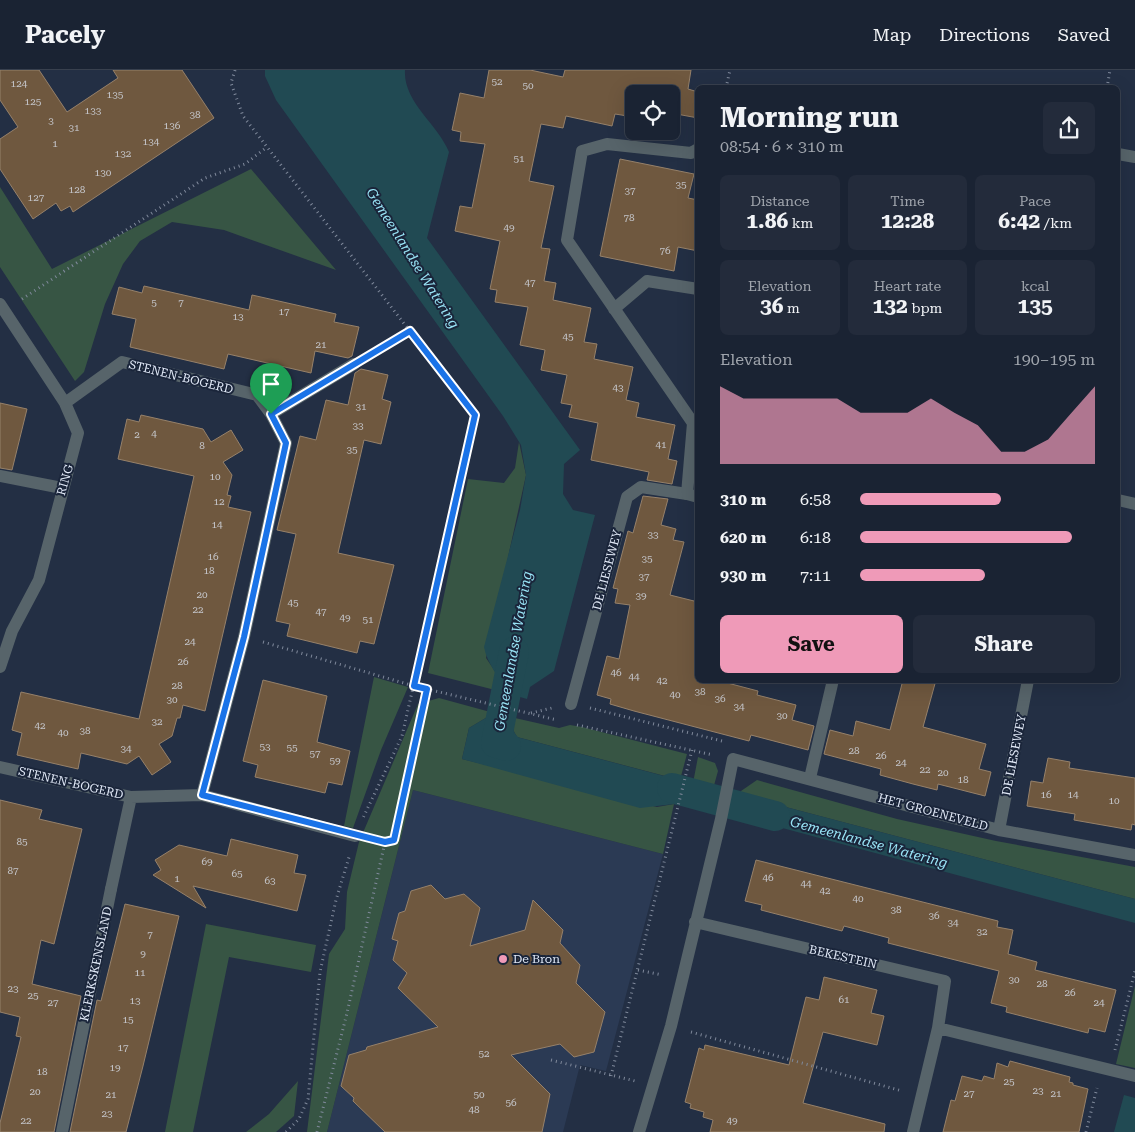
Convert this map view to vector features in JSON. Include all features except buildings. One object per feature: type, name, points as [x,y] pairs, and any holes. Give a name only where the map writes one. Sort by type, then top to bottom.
[{"type":"street","name":"DE LIESEWEY","points":[[571,704],[627,497],[641,487],[692,496],[693,423],[567,240],[582,151],[607,144],[691,153],[695,151]]},
{"type":"street","points":[[1120,154],[1135,157]]},
{"type":"street","points":[[614,309],[647,281],[695,289]]},
{"type":"street","name":"RING","points":[[0,667],[12,631],[39,580],[78,433],[65,403],[2,307]]},
{"type":"street","name":"STENEN-BOGERD","points":[[65,403],[122,362],[257,396],[271,414],[286,443],[244,637],[202,795]]},
{"type":"street","points":[[271,414],[354,364]]},
{"type":"street","points":[[0,476],[62,488]]},
{"type":"street","points":[[1120,500],[1135,504]]},
{"type":"street","points":[[810,778],[832,683]]},
{"type":"street","name":"DE LIESEWEY","points":[[999,830],[1027,683]]},
{"type":"street","points":[[638,1132],[671,1026],[729,784],[733,760]]},
{"type":"street","name":"HET GROENEVELD","points":[[733,760],[810,778],[999,830],[1135,855]]},
{"type":"street","name":"STENEN-BOGERD","points":[[0,767],[131,797],[202,795],[355,836]]},
{"type":"street","name":"KLERKSKENSLAND","points":[[62,1132],[131,797]]},
{"type":"street","name":"BEKESTEIN","points":[[695,922],[945,981],[938,1028],[913,1132]]},
{"type":"street","points":[[938,1028],[1135,1076]]},
{"type":"path","points":[[235,70],[231,83],[243,116],[475,415],[402,736],[355,836],[336,900],[320,972],[308,1100],[299,1120],[286,1132]]},
{"type":"path","points":[[727,85],[730,70]]},
{"type":"path","points":[[1107,85],[1110,70]]},
{"type":"path","points":[[2,307],[205,178],[245,164],[267,147]]},
{"type":"path","points":[[354,364],[410,331]]},
{"type":"path","points":[[244,637],[414,686],[558,720]]},
{"type":"path","points":[[355,836],[385,842],[394,840],[427,689]]},
{"type":"path","points":[[530,714],[571,704],[726,742],[733,760]]},
{"type":"path","points":[[568,722],[733,760]]},
{"type":"path","points":[[611,1076],[692,750]]},
{"type":"path","points":[[317,1132],[347,1013],[385,842]]},
{"type":"path","points":[[1086,1132],[1110,1070],[1135,971]]},
{"type":"path","points":[[671,1026],[922,1096]]},
{"type":"path","points":[[551,1060],[611,1076],[652,1084]]},
{"type":"shaded area","points":[[251,169],[336,270],[224,230],[172,222],[140,241],[123,264],[105,304],[84,372],[75,381],[0,267],[0,187],[52,269]]},
{"type":"shaded area","points":[[519,442],[526,475],[486,658],[499,677],[503,692],[428,673],[468,479],[504,483],[515,468]]},
{"type":"shaded area","points":[[374,677],[408,687],[381,750],[353,828],[344,826]]},
{"type":"shaded area","points":[[439,698],[494,713],[469,728],[462,759],[657,807],[674,804],[663,854],[413,790],[327,1132],[307,1132],[329,954],[345,929],[347,892],[359,842],[418,704]]},
{"type":"shaded area","points":[[515,718],[559,728],[570,725],[582,727],[687,754],[680,780],[517,737],[512,728]]},
{"type":"shaded area","points":[[698,757],[715,763],[718,771],[713,789],[693,783]]},
{"type":"shaded area","points":[[757,780],[897,819],[996,841],[1135,867],[1135,899],[740,795],[741,791]]},
{"type":"shaded area","name":"De Bron","points":[[413,790],[663,854],[606,1071],[580,1065],[563,1132],[327,1132]]},
{"type":"shaded area","points":[[206,924],[316,945],[311,972],[229,957],[193,1132],[165,1132]]},
{"type":"shaded area","points":[[1135,986],[1135,1068],[1116,1064]]},
{"type":"shaded area","points":[[298,1081],[294,1116],[276,1132],[246,1132],[269,1114]]},
{"type":"water","points":[[265,70],[405,70],[409,92],[449,152],[427,238],[580,450],[564,464],[563,494],[573,510],[595,515],[554,671],[530,687],[527,699],[503,692],[484,647],[520,510],[526,475],[521,445],[503,416],[276,100],[265,76]]},
{"type":"water","points":[[494,713],[515,718],[512,728],[517,737],[713,789],[707,811],[674,804],[640,808],[462,759],[469,728]]},
{"type":"water","points":[[740,795],[1135,899],[1135,923],[738,816],[735,815]]},
{"type":"water","points":[[1124,1095],[1135,1098],[1135,1132],[1114,1132]]},
{"type":"waterway","name":"Gemeenlandse Watering","points":[[506,746],[496,743],[514,652]]},
{"type":"waterway","name":"Gemeenlandse Watering","points":[[672,788],[775,816]]},
{"type":"place","name":"De Bron","points":[[503,959]]},
{"type":"route","points":[[410,331],[475,415],[414,686],[427,689],[394,840],[385,842],[355,836],[202,795],[244,637],[286,443],[271,414],[410,331]]}]
